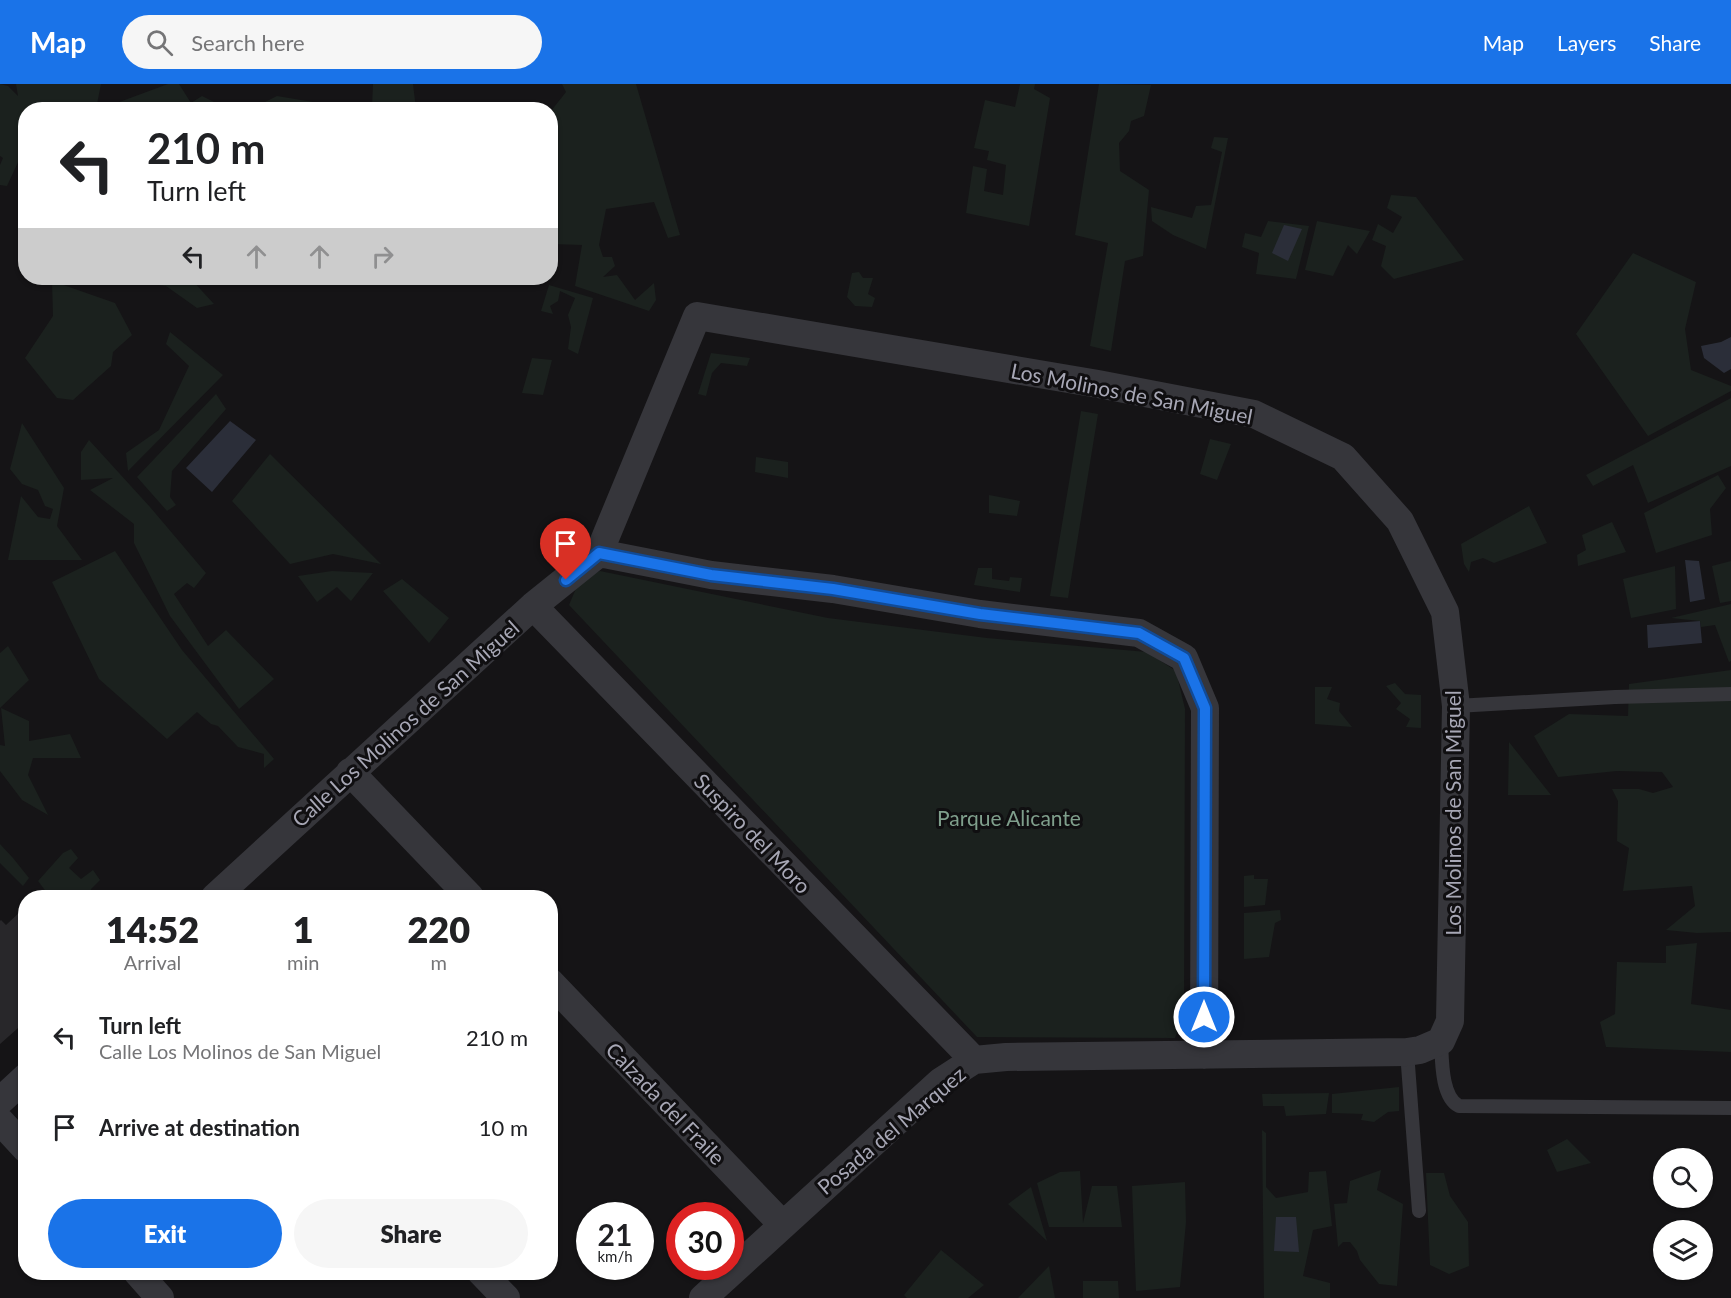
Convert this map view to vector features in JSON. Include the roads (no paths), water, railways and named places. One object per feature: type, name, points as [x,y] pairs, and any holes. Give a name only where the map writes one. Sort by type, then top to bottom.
[{"type":"street","name":"Los Molinos de San Miguel","points":[[599,553],[697,316],[1098,384],[1254,414],[1343,457],[1400,521],[1445,612],[1456,706],[1450,1021],[1441,1041]]},
{"type":"street","name":"Calle Los Molinos de San Miguel","points":[[223,890],[533,606],[599,553]]},
{"type":"street","points":[[599,553],[711,575],[833,589],[980,614],[1139,633],[1184,658],[1205,708],[1204,1055]]},
{"type":"street","name":"Suspiro del Moro","points":[[533,606],[974,1060]]},
{"type":"street","points":[[350,772],[463,890]]},
{"type":"street","name":"Calzada del Fraile","points":[[558,990],[782,1224]]},
{"type":"street","name":"Posada del Marquez","points":[[702,1298],[940,1082],[974,1060],[1006,1057],[1407,1052],[1420,1050],[1441,1041]]},
{"type":"street","points":[[0,1101],[18,1084]]},
{"type":"street","points":[[0,1121],[18,1140]]},
{"type":"street","points":[[144,1280],[160,1298]]},
{"type":"street","points":[[489,1280],[506,1298]]},
{"type":"lane","points":[[1456,706],[1615,697],[1731,694]]},
{"type":"lane","points":[[1441,1041],[1444,1077],[1449,1097],[1459,1106],[1731,1108]]},
{"type":"lane","points":[[1407,1052],[1419,1211]]},
{"type":"park label","name":"Parque Alicante","points":[[1009,817]]}]
